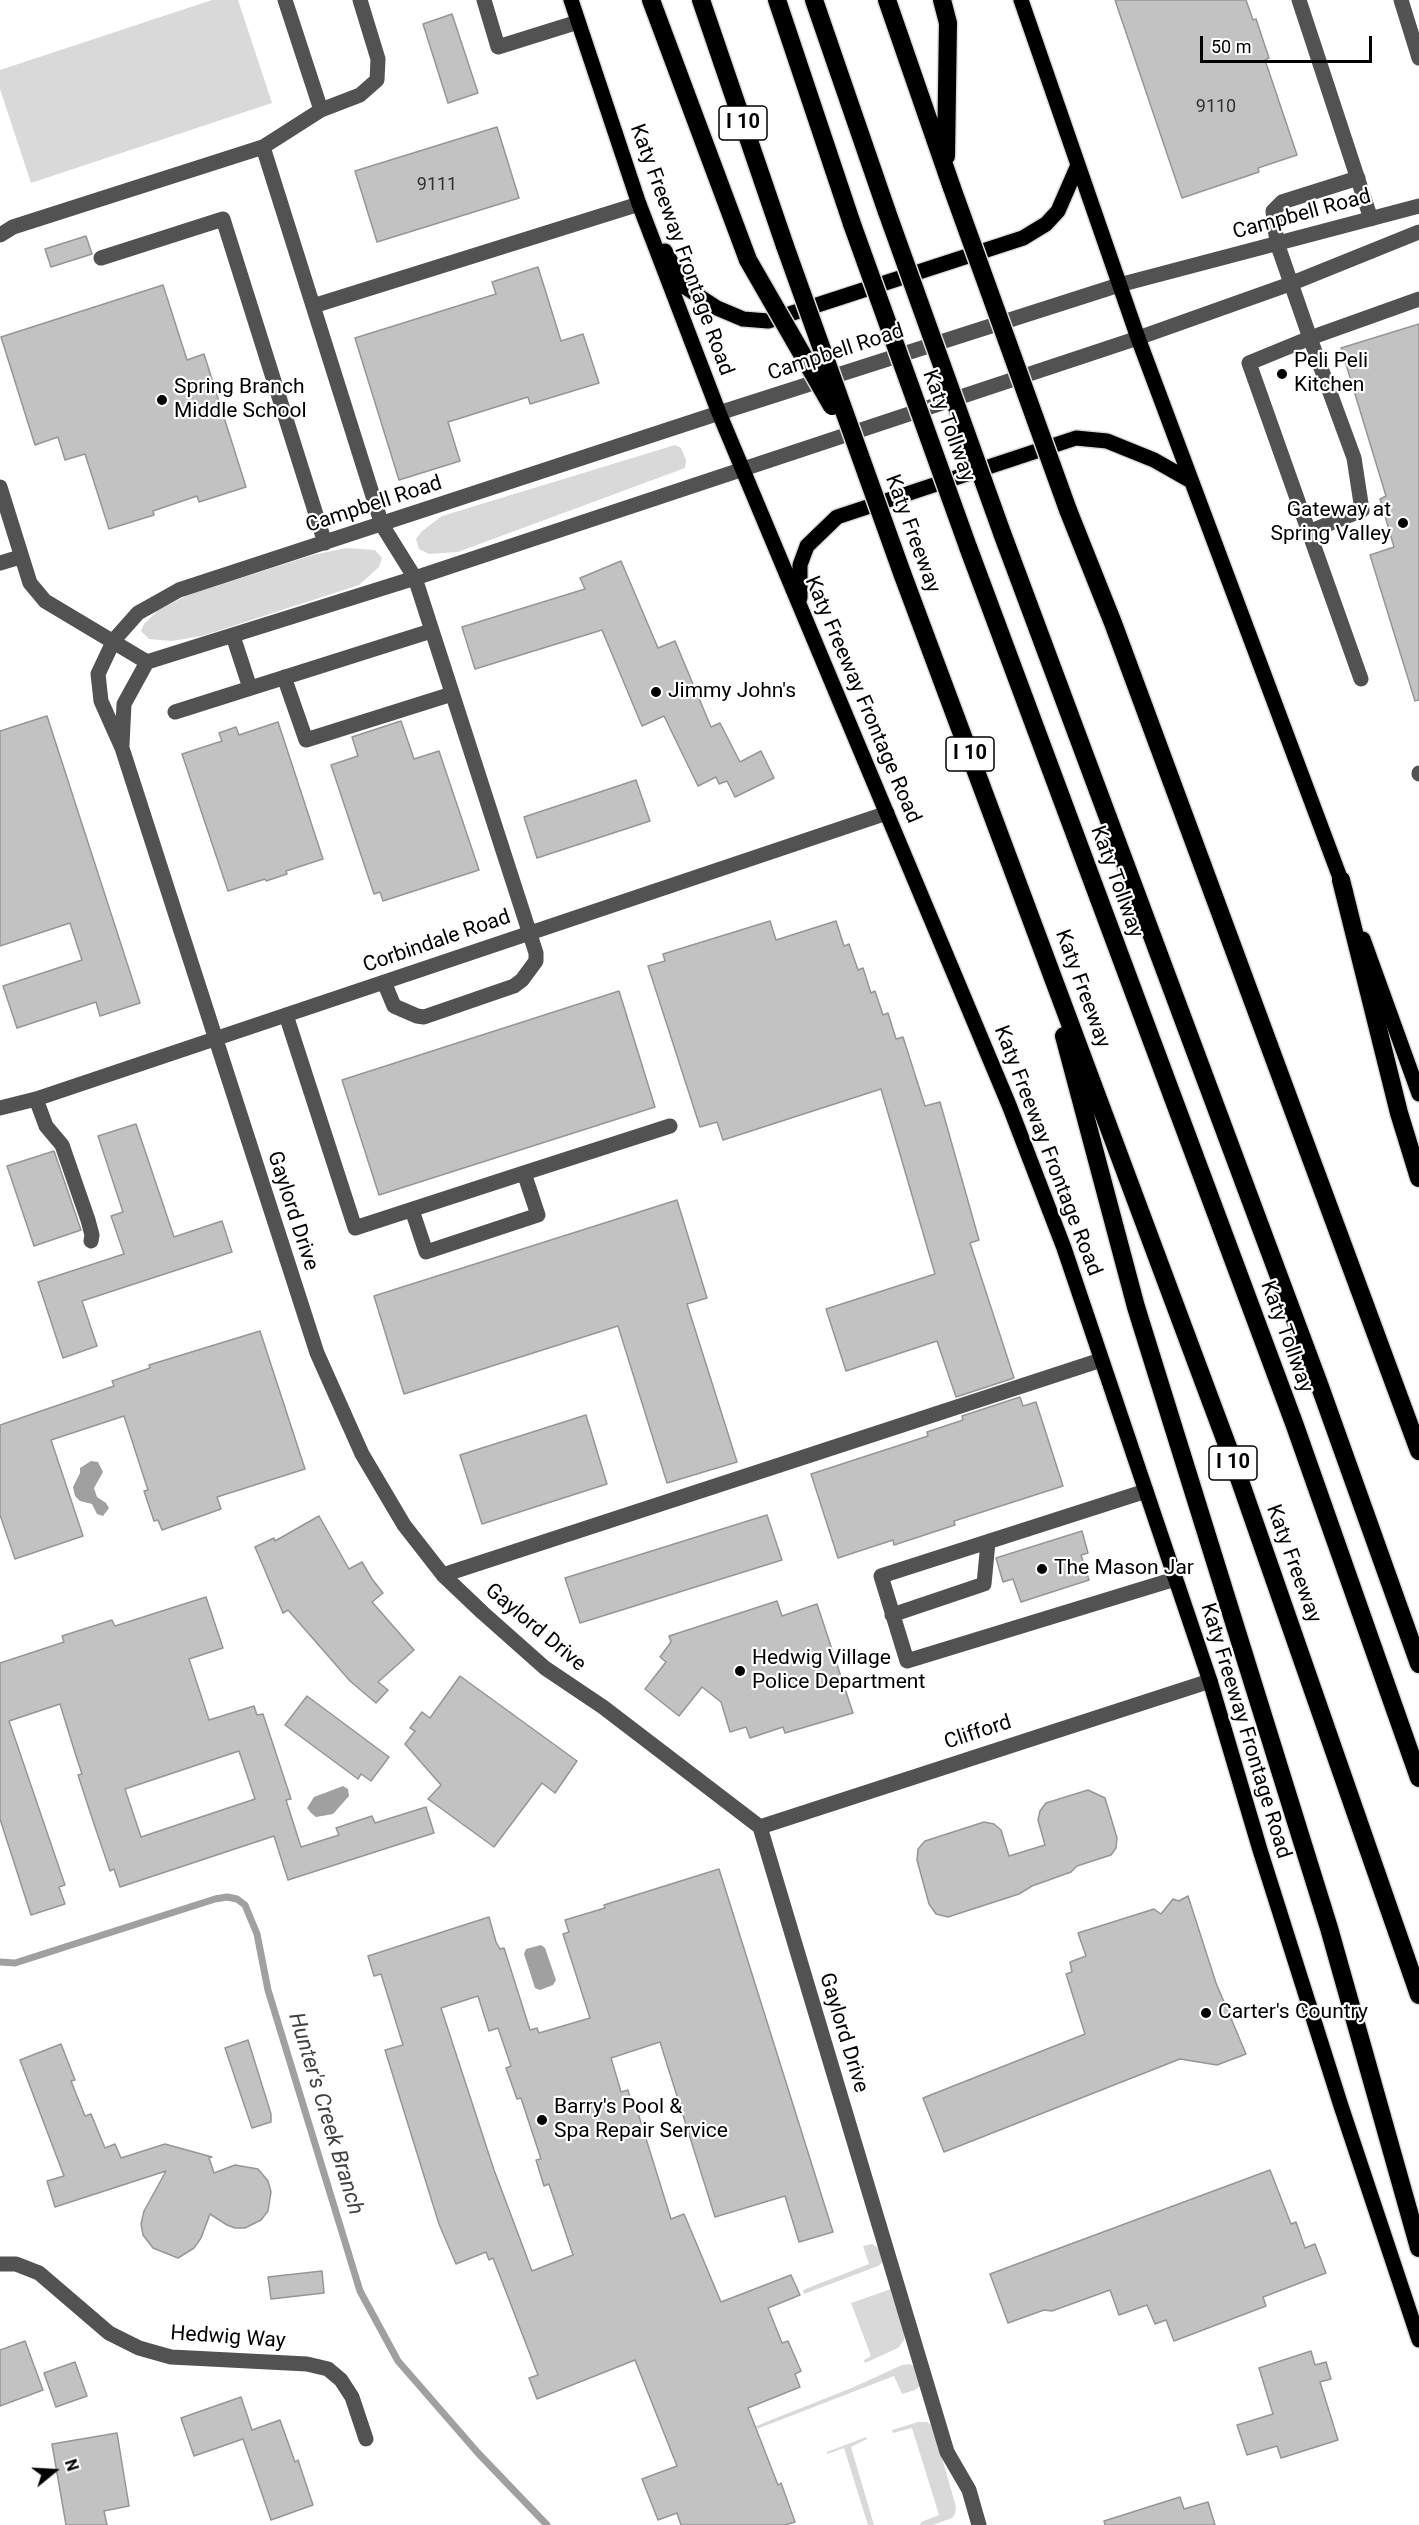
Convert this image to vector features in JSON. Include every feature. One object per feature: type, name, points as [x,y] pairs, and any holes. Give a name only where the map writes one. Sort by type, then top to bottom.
[{"type":"highway","points":[[651,0],[748,260],[854,444]]},
{"type":"highway","name":"Katy Freeway","points":[[701,0],[854,444],[1239,1479],[1419,1995]]},
{"type":"highway","name":"Katy Tollway","points":[[777,0],[852,224],[968,547],[1294,1423],[1419,1778]]},
{"type":"highway","name":"Katy Tollway","points":[[814,0],[1002,533],[1315,1373],[1419,1664]]},
{"type":"highway","points":[[887,0],[1068,510],[1130,668],[1419,1451]]},
{"type":"highway","points":[[942,0],[948,23],[946,170]]},
{"type":"highway","points":[[1341,879],[1399,1113],[1419,1178]]},
{"type":"highway","points":[[1037,935],[1136,1307],[1329,1928],[1419,2248]]},
{"type":"main road","name":"Katy Freeway Frontage Road","points":[[571,0],[639,204],[719,413],[1029,1155],[1064,1248],[1210,1681],[1260,1850],[1341,2106],[1419,2340]]},
{"type":"main road","points":[[1021,0],[1138,338],[1419,1094]]},
{"type":"main road","points":[[639,204],[685,287],[717,308],[743,319],[768,321],[1023,238],[1046,224],[1058,211],[1078,165]]},
{"type":"main road","points":[[800,607],[800,566],[807,546],[837,518],[1076,438],[1107,441],[1154,460],[1191,481]]},
{"type":"street","points":[[285,0],[321,110]]},
{"type":"street","points":[[0,235],[13,227],[263,147],[321,110],[360,95],[377,80],[378,59],[360,0]]},
{"type":"street","points":[[484,0],[498,47],[578,22]]},
{"type":"street","points":[[1299,0],[1371,219]]},
{"type":"street","points":[[1401,0],[1419,58]]},
{"type":"street","points":[[263,147],[382,525],[415,578],[536,961],[522,980],[514,986],[424,1017],[394,1006],[384,982]]},
{"type":"street","points":[[1309,532],[1362,510],[1354,458],[1290,284],[1277,243],[1273,211],[1282,202],[1358,178]]},
{"type":"street","points":[[313,306],[639,204]]},
{"type":"street","name":"Campbell Road","points":[[114,640],[138,613],[179,590],[1119,285],[1419,206]]},
{"type":"street","points":[[101,258],[223,219],[325,543]]},
{"type":"street","points":[[0,487],[30,583],[45,601],[114,640],[147,663],[415,578],[1138,338],[1290,284],[1419,232]]},
{"type":"street","points":[[1361,679],[1249,363],[1310,338],[1419,299]]},
{"type":"street","points":[[0,563],[20,557]]},
{"type":"street","points":[[175,712],[431,631]]},
{"type":"street","points":[[233,636],[249,688]]},
{"type":"street","name":"Gaylord Drive","points":[[114,640],[98,674],[101,701],[122,748],[317,1353],[362,1454],[404,1526],[443,1575],[545,1668],[603,1707],[760,1827],[947,2452],[969,2490],[979,2525]]},
{"type":"street","name":"Gaylord Drive","points":[[122,748],[124,704],[147,663]]},
{"type":"street","points":[[284,677],[306,740],[452,694]]},
{"type":"street","name":"Corbindale Road","points":[[0,1108],[36,1099],[887,813]]},
{"type":"street","points":[[286,1015],[355,1228],[670,1126]]},
{"type":"street","points":[[36,1099],[46,1126],[62,1145],[88,1220],[92,1235],[91,1241]]},
{"type":"street","points":[[412,1210],[426,1252],[538,1215],[524,1173]]},
{"type":"street","points":[[443,1575],[1101,1360]]},
{"type":"street","points":[[1146,1491],[881,1576],[907,1661],[1176,1579]]},
{"type":"street","points":[[892,1615],[984,1584],[988,1542]]},
{"type":"street","name":"Clifford","points":[[760,1827],[1210,1681]]},
{"type":"street","name":"Hedwig Way","points":[[0,2264],[16,2264],[39,2273],[109,2333],[139,2348],[171,2357],[307,2364],[327,2369],[341,2380],[352,2397],[366,2439]]},
{"type":"shaded area","points":[[212,0],[238,0],[272,103],[31,183],[0,89],[0,70]]},
{"type":"shaded area","points":[[675,445],[681,448],[686,460],[685,468],[458,552],[429,554],[419,549],[416,539],[421,532],[442,516]]},
{"type":"shaded area","points":[[346,548],[375,550],[382,558],[379,567],[359,585],[202,636],[171,641],[149,639],[141,631],[144,624],[158,610],[188,595],[313,555]]},
{"type":"shaded area","points":[[91,1461],[98,1462],[103,1472],[94,1488],[97,1497],[109,1508],[103,1516],[97,1514],[92,1504],[80,1501],[75,1496],[73,1487],[80,1468]]},
{"type":"shaded area","points":[[343,1786],[348,1789],[349,1796],[333,1814],[316,1817],[307,1808],[314,1797]]},
{"type":"shaded area","points":[[541,1945],[545,1948],[556,1980],[553,1985],[540,1990],[535,1988],[524,1954],[526,1949]]},
{"type":"shaded area","points":[[872,2244],[880,2249],[883,2262],[878,2266],[804,2294],[803,2290],[869,2264],[863,2246]]},
{"type":"shaded area","points":[[891,2289],[905,2334],[904,2340],[898,2348],[865,2363],[864,2360],[871,2356],[851,2303]]},
{"type":"shaded area","points":[[909,2364],[914,2366],[920,2386],[915,2390],[902,2394],[894,2376],[757,2429],[756,2426]]},
{"type":"shaded area","points":[[918,2422],[927,2422],[933,2426],[956,2507],[952,2518],[933,2525],[920,2525],[921,2522],[939,2515],[912,2428],[893,2433],[892,2430]]},
{"type":"shaded area","points":[[866,2437],[867,2439],[851,2447],[874,2525],[868,2525],[844,2448],[827,2454],[827,2452]]},
{"type":"building","points":[[1115,0],[1246,0],[1253,20],[1256,19],[1269,58],[1265,60],[1297,155],[1258,168],[1259,172],[1182,198]]},
{"type":"building","points":[[452,14],[478,93],[448,103],[423,24]]},
{"type":"building","points":[[497,127],[519,198],[377,242],[355,171]]},
{"type":"building","points":[[86,236],[92,254],[51,267],[45,249]]},
{"type":"building","points":[[538,267],[561,341],[583,334],[599,383],[530,404],[528,397],[448,422],[460,461],[399,480],[355,338],[496,294],[492,282]]},
{"type":"building","points":[[163,285],[187,360],[204,354],[246,487],[199,502],[197,496],[153,511],[154,515],[109,529],[85,454],[65,460],[58,437],[35,445],[1,337]]},
{"type":"building","name":"Gateway at Spring Valley","points":[[1419,324],[1419,700],[1415,701],[1370,555],[1394,547],[1380,499],[1386,496],[1341,348]]},
{"type":"building","points":[[621,561],[658,648],[675,641],[711,727],[720,723],[740,762],[761,751],[774,778],[735,797],[727,781],[719,784],[716,777],[698,786],[664,716],[642,726],[602,630],[475,669],[462,627],[585,589],[580,578]]},
{"type":"building","points":[[47,716],[140,1003],[100,1016],[96,1002],[17,1028],[3,986],[82,960],[70,923],[0,946],[0,731]]},
{"type":"building","points":[[401,721],[414,759],[439,751],[479,870],[383,901],[380,892],[374,894],[331,765],[358,756],[352,737]]},
{"type":"building","points":[[278,722],[323,859],[286,871],[287,874],[228,891],[182,754],[222,741],[219,733],[236,727],[239,735]]},
{"type":"building","points":[[636,780],[650,821],[537,858],[524,817]]},
{"type":"building","points":[[770,921],[776,940],[836,921],[844,946],[849,944],[858,970],[863,968],[871,993],[875,991],[883,1015],[888,1013],[896,1039],[903,1037],[925,1106],[940,1102],[979,1240],[970,1243],[1014,1378],[956,1397],[937,1341],[846,1371],[826,1309],[935,1274],[881,1089],[723,1140],[717,1122],[700,1127],[648,966],[665,961],[663,954]]},
{"type":"building","points":[[619,991],[655,1107],[379,1195],[342,1080]]},
{"type":"building","points":[[136,1124],[174,1237],[222,1221],[232,1252],[82,1301],[97,1346],[63,1358],[38,1282],[124,1254],[111,1216],[123,1212],[98,1136]]},
{"type":"building","points":[[54,1151],[81,1230],[34,1246],[7,1166]]},
{"type":"building","points":[[677,1200],[707,1298],[687,1304],[737,1462],[667,1483],[618,1326],[404,1394],[374,1296]]},
{"type":"building","points":[[260,1331],[305,1469],[217,1497],[221,1509],[162,1530],[158,1520],[154,1521],[144,1491],[148,1490],[124,1416],[51,1440],[83,1536],[15,1559],[0,1515],[0,1425],[114,1386],[112,1381],[150,1368],[149,1365]]},
{"type":"building","points":[[1020,1397],[1023,1406],[1036,1402],[1063,1486],[954,1521],[955,1525],[894,1545],[893,1540],[838,1558],[811,1474],[928,1436],[927,1432],[963,1420],[962,1416]]},
{"type":"building","points":[[586,1415],[607,1484],[482,1524],[460,1455]]},
{"type":"building","points":[[767,1515],[782,1560],[580,1623],[565,1578]]},
{"type":"building","points":[[319,1516],[349,1569],[362,1562],[383,1593],[372,1602],[414,1650],[378,1682],[388,1690],[376,1703],[350,1681],[288,1610],[283,1613],[255,1547],[274,1538],[275,1541]]},
{"type":"building","name":"The Mason Jar","points":[[1082,1531],[1088,1553],[1081,1555],[1089,1580],[1021,1602],[1013,1579],[1003,1582],[996,1558]]},
{"type":"building","points":[[206,1597],[223,1648],[189,1659],[209,1720],[254,1706],[257,1715],[263,1714],[291,1799],[286,1800],[301,1847],[339,1835],[336,1828],[372,1816],[375,1823],[426,1807],[434,1833],[288,1880],[274,1836],[120,1887],[114,1869],[110,1871],[93,1821],[78,1775],[82,1774],[60,1704],[9,1721],[65,1885],[59,1887],[65,1904],[31,1915],[0,1819],[0,1663],[64,1642],[62,1636],[112,1620],[115,1626]],"holes":[[[239,1751],[255,1799],[141,1837],[125,1789]]]},
{"type":"building","name":"Hedwig Village Police Department","points":[[777,1601],[782,1616],[817,1604],[853,1713],[785,1733],[783,1727],[750,1738],[746,1727],[730,1732],[721,1702],[702,1687],[679,1716],[645,1689],[666,1662],[660,1657],[671,1642],[669,1636]]},
{"type":"building","points":[[460,1676],[577,1761],[555,1793],[542,1783],[494,1847],[428,1799],[441,1785],[405,1744],[415,1731],[410,1728],[422,1712],[430,1718]]},
{"type":"building","points":[[307,1696],[389,1757],[371,1781],[361,1774],[358,1779],[285,1725]]},
{"type":"building","points":[[1088,1790],[1105,1798],[1117,1838],[1116,1848],[1111,1855],[1077,1866],[1071,1872],[1032,1886],[1019,1894],[948,1917],[936,1914],[929,1904],[917,1860],[918,1849],[925,1841],[984,1822],[994,1824],[1001,1830],[1009,1856],[1045,1845],[1038,1820],[1040,1811],[1046,1803]]},
{"type":"building","points":[[719,1869],[833,2232],[799,2242],[785,2196],[715,2217],[660,2042],[611,2058],[621,2092],[628,2090],[631,2101],[634,2100],[671,2219],[684,2214],[721,2302],[791,2275],[800,2295],[768,2308],[782,2343],[788,2341],[801,2371],[795,2374],[800,2387],[748,2408],[778,2485],[781,2483],[795,2522],[785,2525],[681,2525],[677,2513],[658,2520],[642,2479],[677,2466],[635,2360],[537,2399],[529,2378],[538,2375],[493,2258],[489,2260],[486,2252],[456,2264],[439,2224],[385,2050],[403,2045],[381,1974],[374,1976],[368,1956],[489,1917],[496,1942],[500,1949],[504,1948],[530,2030],[537,2028],[539,2033],[590,2018],[563,1934],[569,1932],[565,1920],[605,1908],[604,1905]],"holes":[[[478,1996],[489,2031],[498,2028],[511,2066],[506,2068],[517,2099],[521,2098],[541,2159],[536,2160],[544,2186],[549,2184],[573,2255],[532,2271],[494,2170],[441,2008]]]},
{"type":"building","points":[[1188,1896],[1216,1983],[1246,2054],[1217,2065],[1180,2059],[944,2152],[923,2098],[1085,2034],[1066,1974],[1072,1972],[1070,1962],[1086,1956],[1078,1933],[1154,1909],[1161,1914],[1173,1899],[1179,1901]]},
{"type":"building","points":[[248,2040],[271,2114],[271,2122],[252,2128],[225,2048]]},
{"type":"building","points":[[61,2044],[75,2080],[71,2081],[85,2116],[91,2114],[105,2148],[115,2144],[121,2158],[165,2144],[212,2157],[209,2158],[214,2173],[235,2165],[258,2169],[268,2181],[271,2192],[268,2211],[261,2220],[245,2228],[235,2228],[210,2214],[201,2238],[194,2248],[178,2258],[153,2248],[143,2235],[141,2224],[144,2211],[166,2171],[55,2207],[47,2181],[64,2176],[20,2060]]},
{"type":"building","points":[[1270,2170],[1291,2224],[1296,2222],[1305,2248],[1315,2244],[1326,2273],[1263,2297],[1266,2306],[1174,2341],[1166,2320],[1155,2324],[1147,2305],[1119,2315],[1110,2290],[1052,2311],[1044,2310],[1008,2323],[990,2274]]},
{"type":"building","points":[[322,2271],[324,2293],[271,2299],[268,2277]]},
{"type":"building","points":[[25,2341],[43,2390],[0,2406],[0,2350]]},
{"type":"building","points":[[1311,2351],[1315,2365],[1326,2362],[1331,2379],[1320,2382],[1338,2440],[1281,2458],[1277,2446],[1247,2455],[1237,2425],[1273,2414],[1259,2368]]},
{"type":"building","points":[[75,2362],[87,2396],[56,2407],[44,2373]]},
{"type":"building","points":[[241,2397],[252,2430],[280,2420],[295,2462],[298,2460],[313,2505],[271,2520],[243,2439],[194,2456],[181,2418]]},
{"type":"building","points":[[117,2433],[129,2506],[104,2511],[107,2525],[66,2525],[52,2444]]},
{"type":"building","points":[[1180,2497],[1184,2509],[1208,2502],[1215,2525],[1105,2525],[1104,2521]]},
{"type":"waterway","name":"Hunter's Creek Branch","points":[[0,1962],[15,1963],[215,1899],[227,1897],[237,1899],[245,1905],[257,1934],[268,1990],[360,2291],[398,2361],[478,2453],[547,2525]]},
{"type":"place","name":"Peli Peli Kitchen","points":[[1282,374]]},
{"type":"place","name":"Spring Branch Middle School","points":[[162,400]]},
{"type":"place","name":"Gateway at Spring Valley","points":[[1403,523]]},
{"type":"place","name":"Jimmy John's","points":[[656,692]]},
{"type":"place","name":"The Mason Jar","points":[[1042,1569]]},
{"type":"place","name":"Hedwig Village Police Department","points":[[740,1671]]},
{"type":"place","name":"Carter's Country","points":[[1206,2013]]},
{"type":"place","name":"Barry's Pool & Spa Repair Service","points":[[542,2120]]}]
